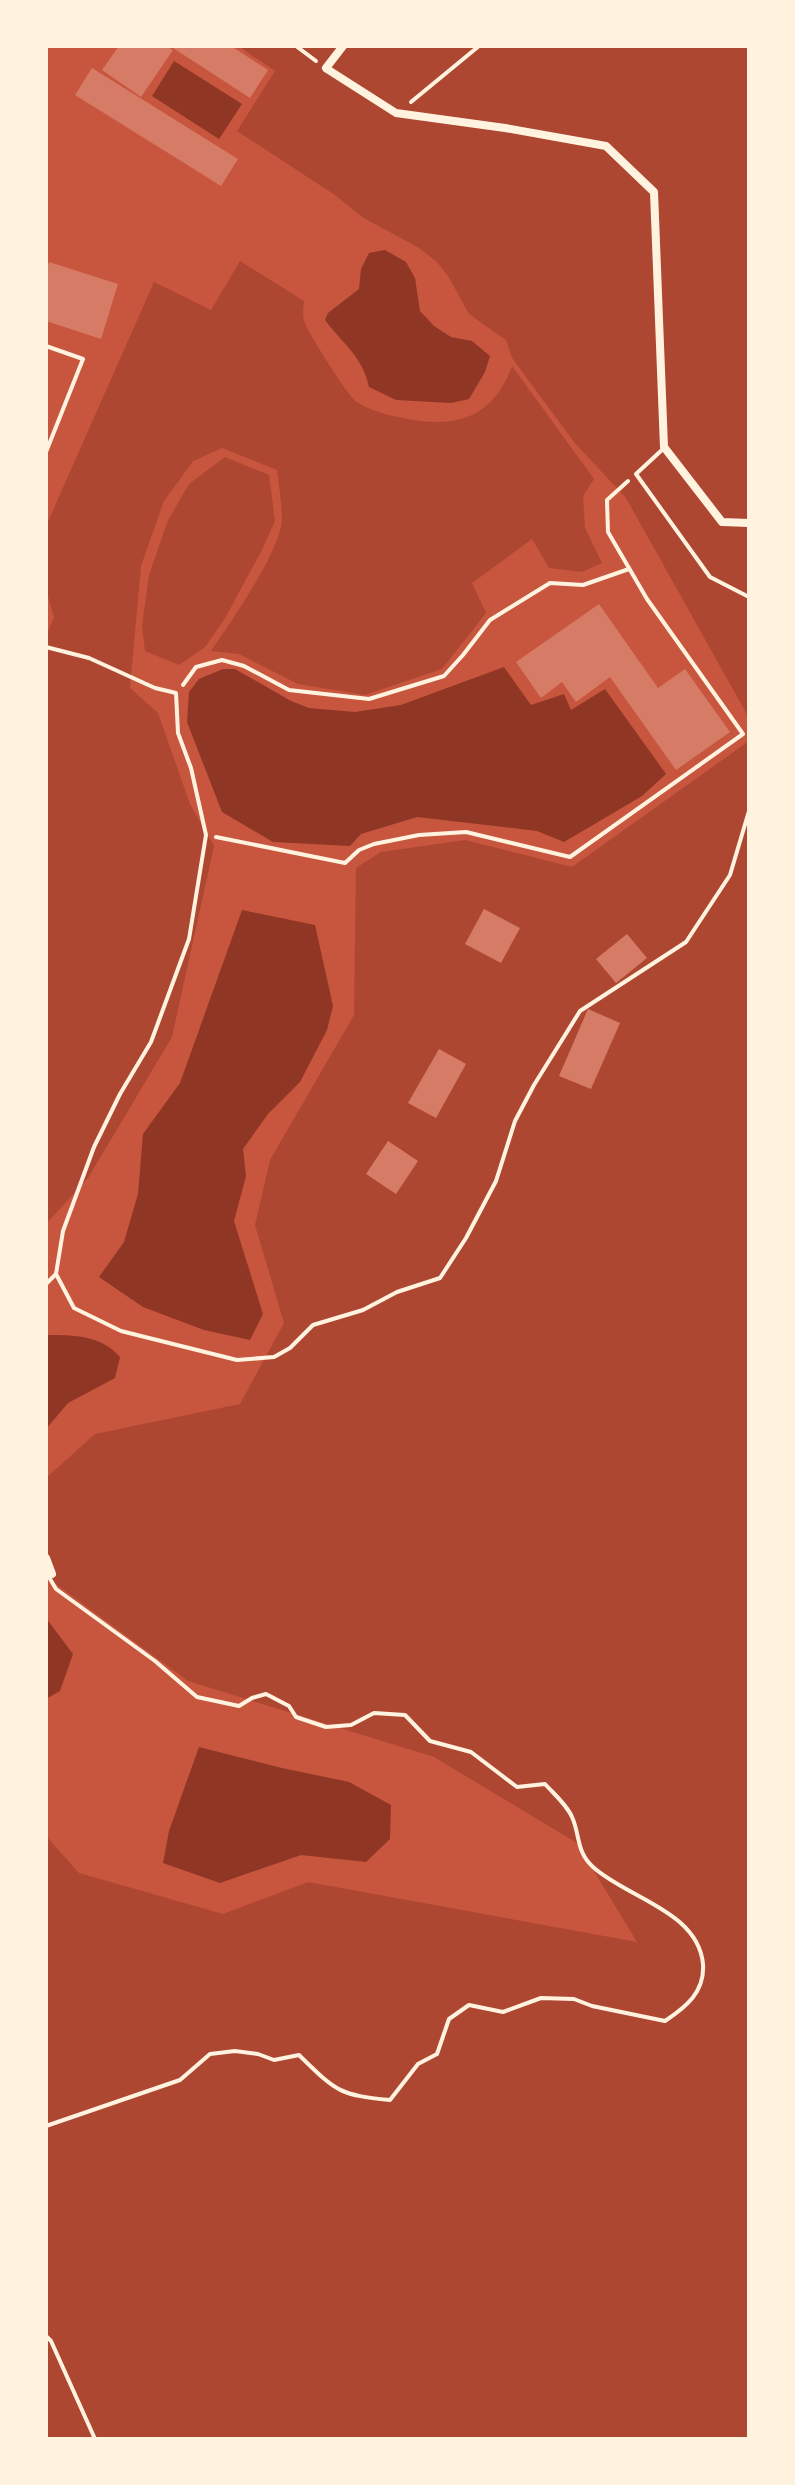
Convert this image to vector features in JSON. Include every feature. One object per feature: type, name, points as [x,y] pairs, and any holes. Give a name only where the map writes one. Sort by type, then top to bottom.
[{"type":"street","points":[[343,46],[326,69],[396,113],[606,146],[654,192],[664,447],[722,522],[749,523]]},
{"type":"street","points":[[46,1558],[49,1573]]},
{"type":"lane","points":[[46,346],[83,359],[46,452]]},
{"type":"lane","points":[[664,447],[636,474],[710,577],[749,597]]},
{"type":"lane","points":[[46,647],[89,658],[155,688],[176,693],[178,733],[191,768],[206,835],[189,939],[151,1042],[120,1094],[94,1147],[63,1231],[56,1274],[46,1284]]},
{"type":"lane","points":[[56,1274],[74,1308],[121,1331],[237,1360],[274,1357],[290,1348],[313,1325],[363,1310],[397,1292],[440,1278],[466,1238],[496,1181],[515,1121],[580,1011],[686,942],[730,875],[749,811]]},
{"type":"lane","points":[[46,2126],[180,2080],[210,2054],[235,2051],[274,2060],[299,2055],[331,2086],[352,2096],[390,2100],[418,2064],[437,2054],[449,2019],[469,2005],[503,2012],[541,1998],[574,1999],[592,2006],[665,2021],[693,2002],[704,1973],[701,1951],[689,1929],[591,1866],[577,1843],[572,1817],[545,1784],[517,1787],[471,1752],[430,1741],[405,1715],[374,1713],[351,1725],[326,1727],[296,1717],[289,1706],[266,1694],[239,1706],[197,1697],[155,1661],[56,1589],[49,1573]]},
{"type":"lane","points":[[46,2336],[95,2439]]},
{"type":"path","points":[[296,46],[326,69]]},
{"type":"path","points":[[396,113],[479,46]]},
{"type":"path","points":[[206,835],[345,863],[359,850],[374,844],[419,835],[466,832],[570,857],[743,734],[647,599],[608,532],[607,500],[636,474]]},
{"type":"path","points":[[176,693],[196,667],[222,660],[244,666],[289,690],[369,699],[444,676],[490,620],[550,583],[583,585],[630,569]]},
{"type":"shaded area","points":[[238,46],[749,46],[749,718],[626,498],[574,442],[512,358],[506,340],[469,314],[448,276],[437,262],[419,248],[362,217],[335,195],[237,131],[275,71]]},
{"type":"shaded area","points":[[174,61],[242,104],[219,139],[152,96]]},
{"type":"shaded area","points":[[385,250],[406,262],[415,278],[420,311],[434,326],[451,337],[472,341],[490,356],[485,372],[469,399],[451,403],[396,400],[369,387],[357,359],[325,320],[328,313],[359,289],[361,269],[369,253]]},
{"type":"shaded area","points":[[240,261],[304,301],[304,320],[328,363],[353,398],[373,410],[422,421],[440,422],[470,416],[494,398],[512,366],[594,479],[583,496],[585,528],[602,563],[582,572],[549,568],[532,539],[472,583],[486,613],[442,669],[365,695],[298,684],[239,654],[211,651],[253,587],[279,534],[282,514],[277,470],[222,448],[193,461],[164,501],[141,566],[130,688],[158,713],[190,804],[214,846],[172,1037],[88,1178],[46,1224],[46,637],[54,617],[46,590],[46,526],[154,282],[211,310]]},
{"type":"shaded area","points":[[225,457],[269,475],[275,521],[224,620],[205,647],[179,665],[145,651],[142,626],[149,575],[168,520],[189,484]]},
{"type":"shaded area","points":[[504,667],[531,705],[564,694],[571,710],[605,689],[666,774],[642,796],[564,842],[537,831],[417,817],[361,834],[350,846],[273,842],[222,812],[187,722],[189,692],[199,679],[223,669],[235,669],[309,708],[355,712],[401,705]]},
{"type":"shaded area","points":[[749,741],[749,2439],[46,2439],[46,1836],[79,1873],[223,1914],[308,1882],[637,1942],[577,1843],[434,1757],[188,1681],[46,1577],[46,1478],[95,1434],[240,1404],[284,1323],[255,1225],[270,1160],[354,1015],[356,868],[381,852],[465,840],[572,867]]},
{"type":"shaded area","points":[[242,910],[315,925],[333,1006],[327,1030],[300,1082],[268,1114],[243,1149],[246,1176],[234,1221],[263,1314],[250,1340],[204,1330],[143,1307],[99,1277],[124,1242],[138,1194],[143,1134],[180,1083]]},
{"type":"shaded area","points":[[46,1335],[95,1340],[120,1357],[115,1378],[68,1403],[46,1429]]},
{"type":"shaded area","points":[[46,1618],[73,1654],[60,1691],[46,1699]]},
{"type":"shaded area","points":[[199,1747],[349,1782],[391,1805],[390,1839],[366,1862],[301,1855],[220,1883],[163,1863],[169,1831]]},
{"type":"building","points":[[119,46],[166,46],[173,50],[141,97],[102,70]]},
{"type":"building","points":[[170,46],[231,46],[268,70],[250,98]]},
{"type":"building","points":[[92,68],[238,159],[221,186],[75,95]]},
{"type":"building","points":[[49,262],[118,284],[101,339],[46,321],[46,272]]},
{"type":"building","points":[[599,604],[658,688],[685,669],[730,732],[676,770],[610,677],[576,702],[562,682],[541,698],[516,662]]},
{"type":"building","points":[[484,909],[520,928],[501,963],[465,944]]},
{"type":"building","points":[[627,934],[647,958],[616,983],[596,959]]},
{"type":"building","points":[[588,1009],[620,1023],[591,1089],[559,1076]]},
{"type":"building","points":[[439,1049],[466,1064],[436,1118],[408,1103]]},
{"type":"building","points":[[388,1141],[418,1161],[396,1194],[366,1174]]}]
